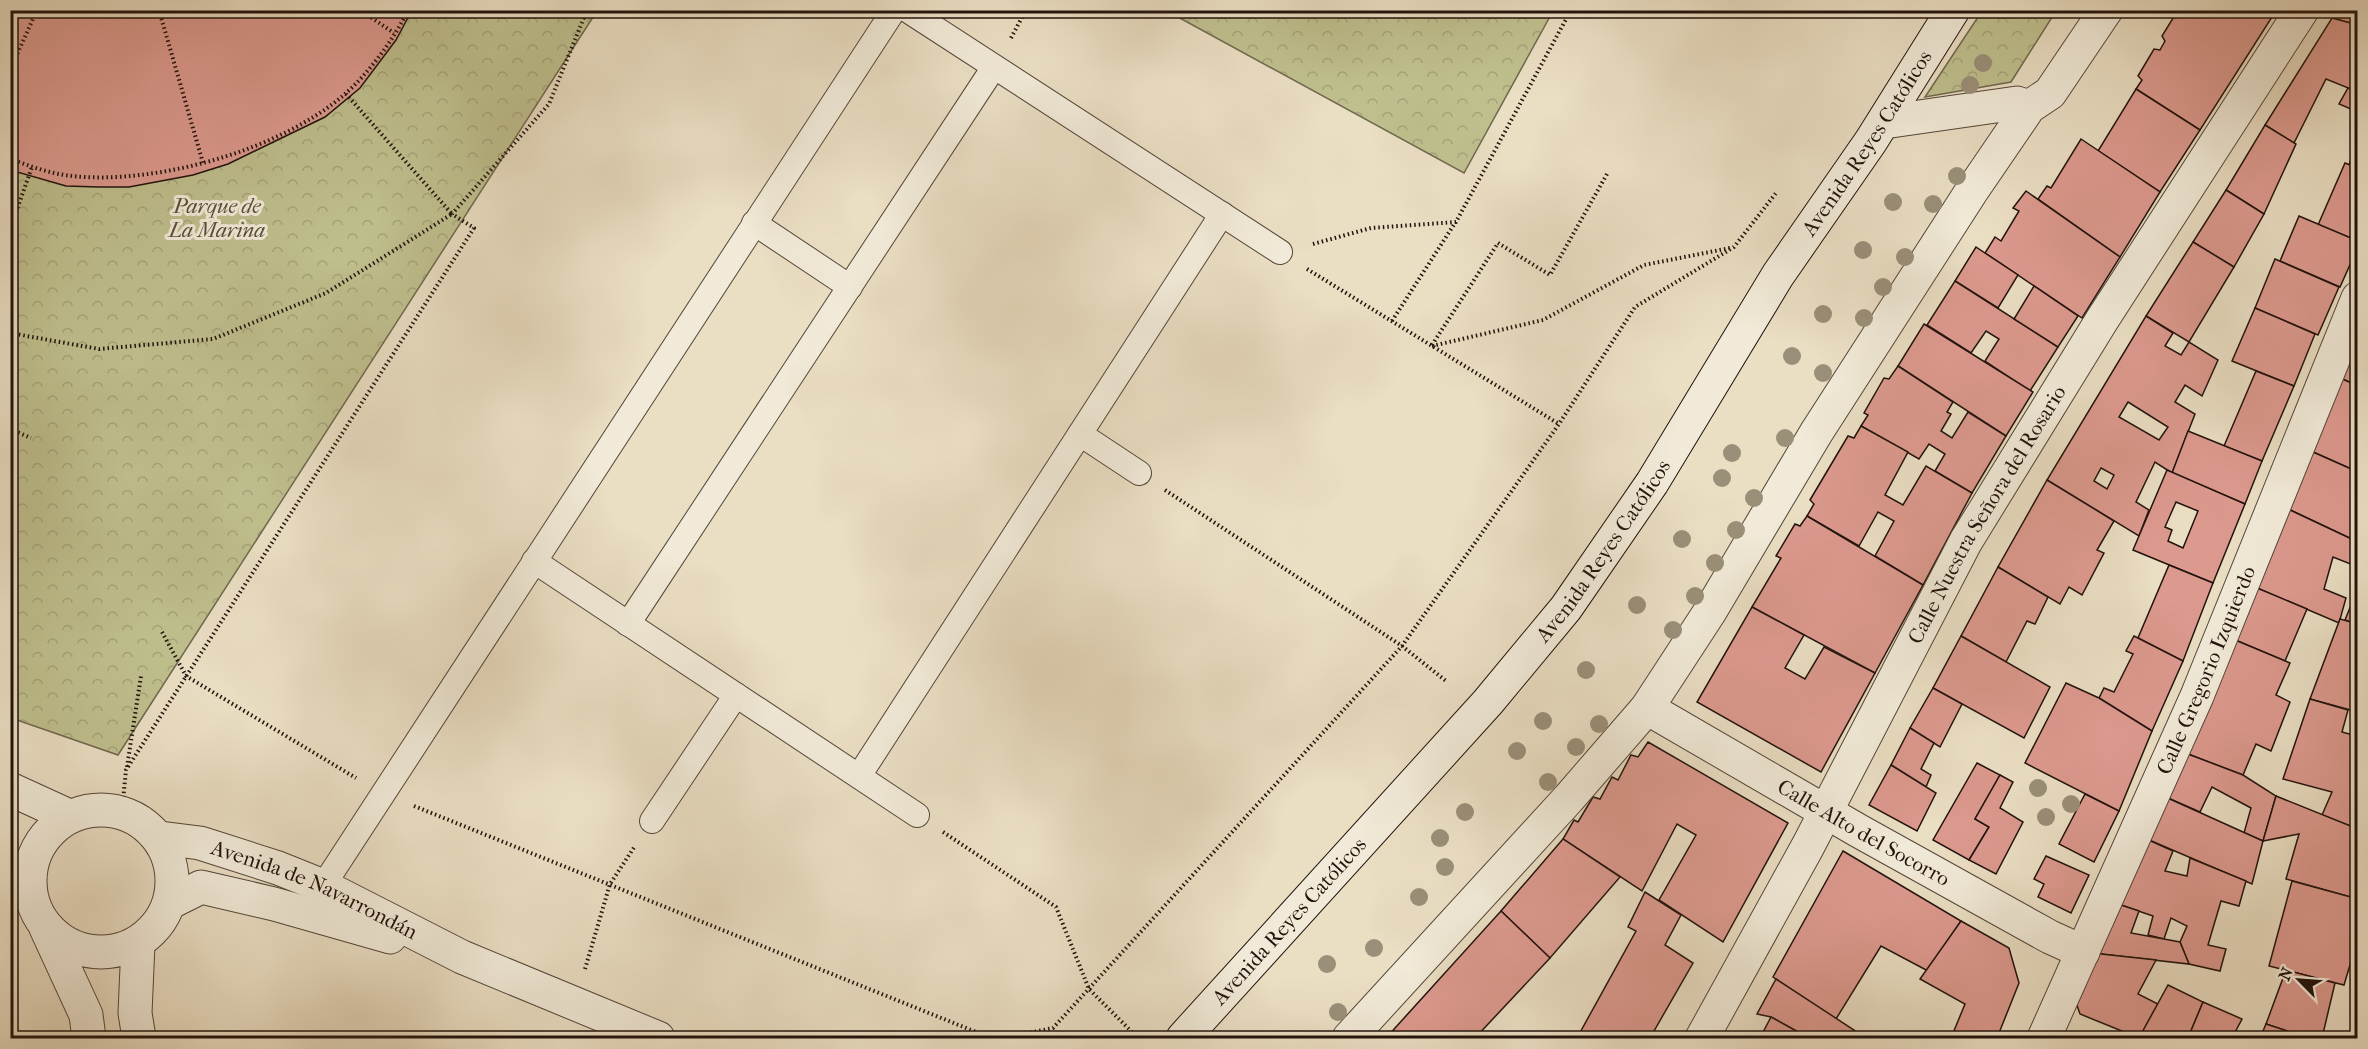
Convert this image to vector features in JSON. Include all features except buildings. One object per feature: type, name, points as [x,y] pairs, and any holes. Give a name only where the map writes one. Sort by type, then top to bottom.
[{"type":"street","name":"Avenida Reyes Católicos","points":[[1183,1038],[1488,702],[1566,608],[1652,483],[1778,275],[1884,122],[1953,10]]},
{"type":"street","points":[[1349,1038],[1569,798],[1647,708],[1709,613],[1816,433],[1873,343],[2029,107],[2050,93],[2106,10]]},
{"type":"street","name":"Calle Nuestra Señora del Rosario","points":[[1702,1038],[1825,811],[1966,541],[2095,330],[2302,10]]},
{"type":"street","points":[[1884,122],[2017,103],[2029,107]]},
{"type":"street","name":"Calle Gregorio Izquierdo","points":[[2054,1035],[2083,952],[2197,696],[2358,298]]},
{"type":"street","name":"Calle Alto del Socorro","points":[[1647,708],[2050,937],[2083,952]]},
{"type":"street","points":[[10,789],[69,816]]},
{"type":"street","points":[[46,928],[77,950],[106,954],[138,944],[157,927],[171,902],[173,870],[160,838],[143,822],[122,811],[82,811],[69,816],[49,830],[36,848],[29,877],[34,908],[46,928],[86,1015],[89,1038]]},
{"type":"street","name":"Avenida de Navarrondán","points":[[160,838],[200,843],[278,868],[323,886],[462,957],[658,1038]]},
{"type":"street","points":[[10,849],[29,877]]},
{"type":"street","name":"Avenida de Navarrondán","points":[[171,902],[201,887],[274,904],[462,957]]},
{"type":"street","points":[[138,944],[135,1013],[139,1038]]},
{"type":"lane","points":[[323,886],[894,10]]},
{"type":"lane","points":[[907,10],[1280,252]]},
{"type":"lane","points":[[628,624],[994,67]]},
{"type":"lane","points":[[859,776],[1222,214]]},
{"type":"lane","points":[[754,224],[850,287]]},
{"type":"lane","points":[[1080,434],[1139,473]]},
{"type":"lane","points":[[534,561],[917,815]]},
{"type":"lane","points":[[652,821],[736,695]]},
{"type":"path","points":[[10,70],[37,10]]},
{"type":"path","points":[[159,10],[203,163]]},
{"type":"path","points":[[360,10],[394,33]]},
{"type":"path","points":[[10,159],[69,176],[95,177],[136,175],[203,163],[244,150],[314,116],[346,94],[379,57],[408,10]]},
{"type":"path","points":[[10,333],[99,349],[213,339],[326,293],[452,213],[549,104],[587,10]]},
{"type":"path","points":[[1392,321],[1456,222],[1571,10]]},
{"type":"path","points":[[126,770],[474,228],[452,213],[346,94]]},
{"type":"path","points":[[10,229],[32,167]]},
{"type":"path","points":[[1432,346],[1498,243],[1550,275],[1607,174]]},
{"type":"path","points":[[1004,1038],[1053,1028],[1089,989],[1402,646],[1559,424],[1635,307],[1734,247],[1776,193]]},
{"type":"path","points":[[1280,252],[1371,228],[1456,222]]},
{"type":"path","points":[[1432,346],[1544,320],[1644,265],[1734,247]]},
{"type":"path","points":[[1280,252],[1559,424]]},
{"type":"path","points":[[10,429],[31,438]]},
{"type":"path","points":[[1167,491],[1402,646],[1446,681]]},
{"type":"path","points":[[162,632],[186,676],[382,793],[991,1038]]},
{"type":"path","points":[[122,811],[141,676]]},
{"type":"path","points":[[917,815],[1056,907],[1089,989],[1138,1038]]},
{"type":"path","points":[[574,1004],[610,884],[635,846]]},
{"type":"green space","name":"Parque de La Marina","points":[[11,11],[597,11],[118,755],[11,718]]},
{"type":"green space","points":[[1167,11],[1553,11],[1464,173]]},
{"type":"green space","points":[[1982,11],[2056,11],[2011,82],[1925,97]]}]
